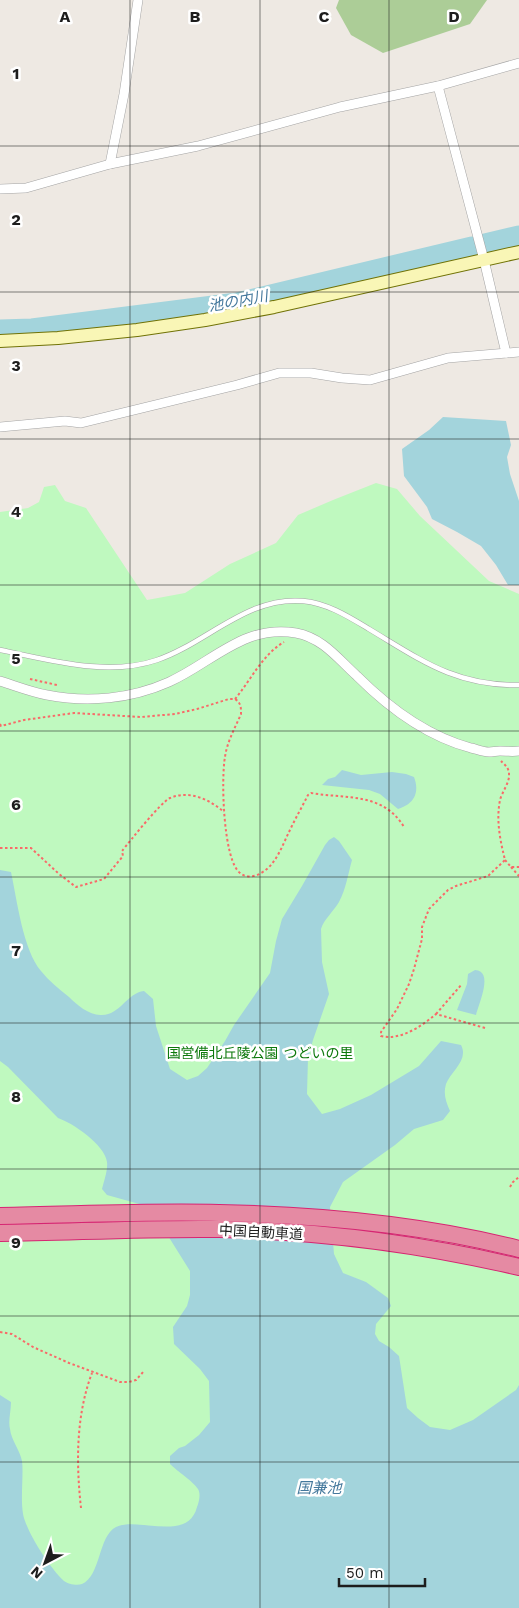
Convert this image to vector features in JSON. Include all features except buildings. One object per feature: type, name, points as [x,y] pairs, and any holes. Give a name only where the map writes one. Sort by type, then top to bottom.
[{"type":"highway","name":"中国自動車道","points":[[0,1233],[156,1221],[227,1213],[292,1215],[358,1220],[429,1230],[519,1249]]},
{"type":"highway","name":"中国自動車道","points":[[0,1216],[156,1221],[220,1229],[359,1239],[426,1247],[519,1267]]},
{"type":"street","points":[[110,164],[124,94],[138,0]]},
{"type":"street","points":[[0,189],[26,188],[110,164],[198,146],[340,107],[438,86],[519,63]]},
{"type":"street","points":[[438,86],[506,352]]},
{"type":"street","points":[[0,342],[136,330],[205,320],[274,307],[519,252]]},
{"type":"street","points":[[0,427],[65,421],[81,423],[279,373],[310,373],[370,380],[448,358],[519,352]]},
{"type":"street","points":[[0,681],[45,695],[60,697],[93,699],[124,696],[169,682],[250,636],[275,631],[298,633],[327,647],[396,711],[418,724],[461,745],[489,752],[519,751]]},
{"type":"lane","points":[[0,650],[99,667],[134,666],[182,650],[252,610],[274,602],[304,601],[327,607],[347,616],[427,664],[457,676],[484,683],[519,684]]},
{"type":"path","points":[[235,699],[274,647],[284,642],[284,632]]},
{"type":"path","points":[[26,678],[63,686]]},
{"type":"path","points":[[0,726],[24,720],[74,713],[141,717],[175,714],[228,699],[235,699],[240,702],[240,714],[225,757],[223,790],[226,829],[232,861],[240,873],[250,877],[261,874],[277,856],[308,794],[372,801],[386,808],[404,827]]},
{"type":"path","points":[[493,751],[508,768],[510,776],[500,798],[498,814],[499,834],[505,860],[519,876]]},
{"type":"path","points":[[0,848],[31,848],[58,874],[76,887],[104,879],[123,856],[122,851],[168,799],[186,794],[216,805],[225,813]]},
{"type":"path","points":[[462,984],[436,1014],[422,1025],[406,1033],[380,1036],[397,1009],[409,984],[422,939],[422,926],[429,910],[448,890],[488,876],[505,860]]},
{"type":"path","points":[[511,867],[519,867]]},
{"type":"path","points":[[436,1014],[485,1028]]},
{"type":"path","points":[[510,1187],[519,1177]]},
{"type":"path","points":[[0,1332],[12,1334],[33,1347],[92,1373],[120,1382],[136,1380],[144,1371]]},
{"type":"path","points":[[81,1508],[78,1486],[79,1432],[83,1401],[92,1373]]},
{"type":"green space","points":[[339,0],[487,0],[470,24],[383,53],[351,35],[336,8]]},
{"type":"green space","name":"国営備北丘陵公園 つどいの里","points":[[376,483],[397,489],[420,516],[489,581],[519,594],[519,1608],[0,1608],[0,512],[28,508],[39,502],[44,487],[55,485],[65,501],[86,508],[147,600],[185,593],[230,564],[276,543],[298,515]]},
{"type":"water","points":[[443,417],[506,421],[511,445],[507,457],[510,474],[519,501],[519,585],[508,585],[496,565],[481,546],[432,519],[427,507],[404,476],[402,449],[429,430]]},
{"type":"water","points":[[342,770],[361,775],[392,772],[406,774],[414,777],[416,793],[412,801],[398,809],[380,794],[369,790],[322,785]]},
{"type":"water","name":"国兼池","points":[[334,837],[352,860],[341,897],[321,929],[322,962],[329,994],[308,1058],[307,1094],[322,1114],[340,1109],[371,1095],[419,1066],[441,1041],[461,1045],[463,1056],[446,1084],[445,1098],[450,1111],[443,1120],[414,1129],[343,1182],[330,1207],[334,1254],[343,1273],[366,1282],[388,1298],[391,1306],[376,1324],[375,1334],[379,1341],[399,1356],[407,1408],[430,1427],[450,1430],[473,1420],[516,1390],[519,1385],[519,1608],[0,1608],[0,1395],[11,1402],[9,1426],[22,1461],[22,1508],[25,1521],[36,1544],[53,1569],[64,1581],[75,1585],[82,1584],[88,1580],[93,1573],[106,1539],[116,1527],[125,1524],[173,1526],[184,1524],[192,1518],[200,1496],[199,1491],[193,1483],[170,1464],[170,1456],[199,1435],[210,1422],[209,1381],[200,1369],[174,1344],[173,1327],[187,1306],[190,1295],[190,1271],[150,1207],[107,1195],[102,1189],[107,1162],[105,1155],[95,1142],[80,1130],[58,1118],[0,1061],[0,870],[11,872],[25,938],[35,962],[44,975],[80,1006],[88,1012],[97,1015],[114,1012],[133,996],[144,991],[153,999],[156,1026],[170,1069],[187,1080],[198,1076],[207,1068],[270,973],[282,919],[325,845]]},
{"type":"water","points":[[475,970],[481,972],[484,976],[484,988],[476,1015],[457,1010],[467,984],[468,974]]},
{"type":"waterway","name":"池の内川","points":[[485,244],[519,236]]},
{"type":"waterway","name":"池の内川","points":[[0,330],[32,329],[237,303],[472,247]]}]
